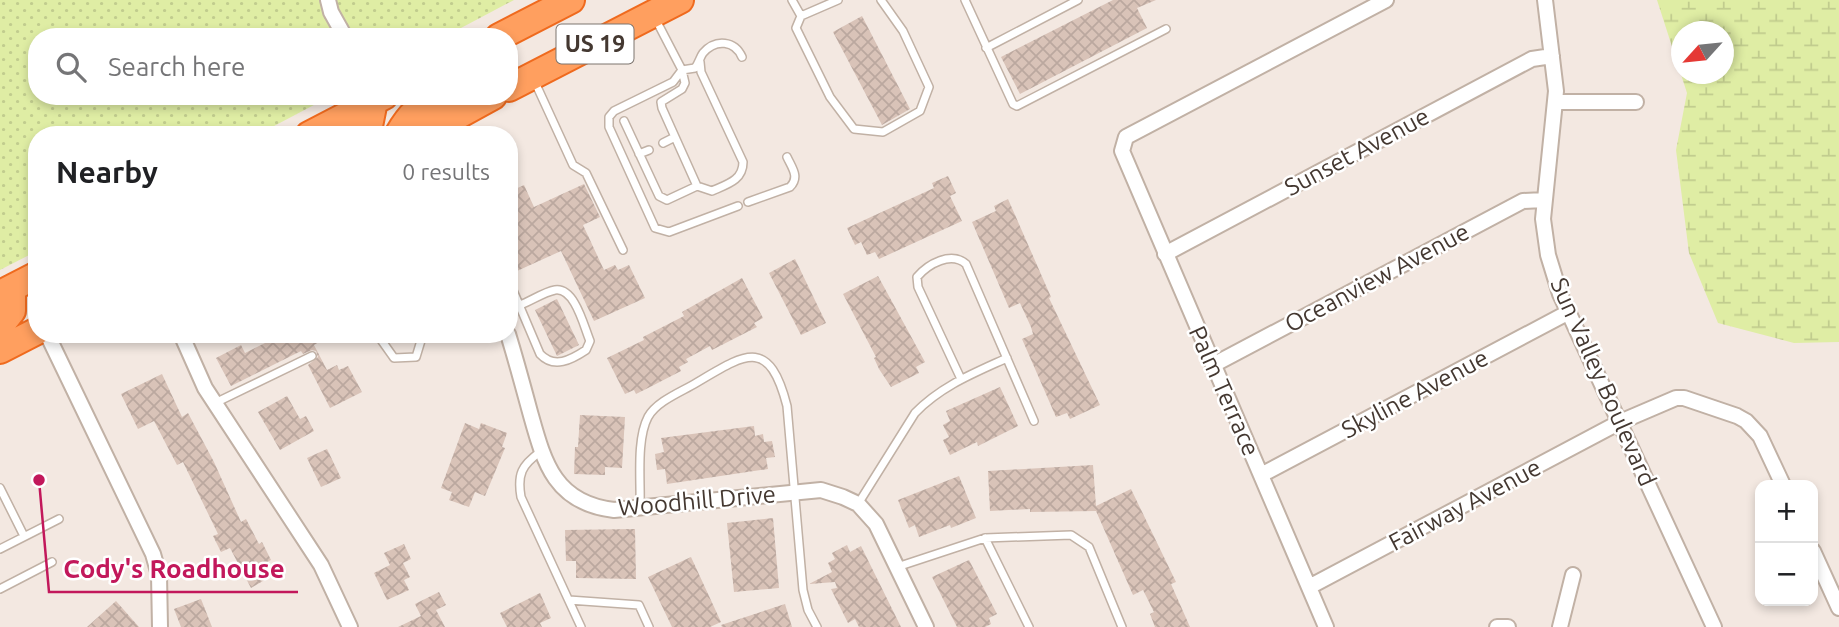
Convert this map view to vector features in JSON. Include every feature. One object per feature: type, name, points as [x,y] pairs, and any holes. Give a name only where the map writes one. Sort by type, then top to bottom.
[{"type":"highway","name":"US 19","points":[[521,82],[680,0]]},
{"type":"highway","name":"US 19","points":[[516,28],[566,2]]},
{"type":"highway","points":[[518,45],[566,2]]},
{"type":"highway","points":[[326,126],[364,105]]},
{"type":"highway","points":[[369,126],[375,105]]},
{"type":"highway","points":[[433,126],[447,114],[470,105]]},
{"type":"highway","points":[[402,126],[418,108],[447,114]]},
{"type":"highway","points":[[0,326],[12,311],[6,291],[28,280]]},
{"type":"highway","points":[[0,350],[28,336]]},
{"type":"street","points":[[328,0],[340,28]]},
{"type":"street","name":"Palm Terrace","points":[[1326,627],[1122,156],[1123,143],[1126,137],[1386,0]]},
{"type":"street","name":"Sun Valley Boulevard","points":[[1545,0],[1555,102],[1543,219],[1555,280],[1714,627]]},
{"type":"street","name":"Sunset Avenue","points":[[1165,254],[1532,59],[1552,56]]},
{"type":"street","points":[[1555,102],[1636,102]]},
{"type":"street","name":"Oceanview Avenue","points":[[1213,365],[1523,201],[1544,200]]},
{"type":"street","name":"Skyline Avenue","points":[[1261,475],[1569,312]]},
{"type":"street","points":[[51,343],[157,564],[160,627]]},
{"type":"street","points":[[185,343],[205,388],[321,565],[350,627]]},
{"type":"street","name":"Woodhill Drive","points":[[511,343],[540,452],[553,475],[579,499],[596,508],[640,508],[795,492],[830,492],[858,504]]},
{"type":"street","name":"Fairway Avenue","points":[[1309,587],[1620,422],[1676,398],[1684,398],[1746,421],[1760,436],[1781,480]]},
{"type":"street","points":[[858,504],[876,524],[926,627]]},
{"type":"street","points":[[1818,562],[1839,608]]},
{"type":"street","points":[[1560,627],[1573,575]]},
{"type":"street","points":[[1497,627],[1508,627]]},
{"type":"lane","points":[[792,0],[802,16]]},
{"type":"lane","points":[[838,0],[802,16],[796,27],[830,97],[854,129],[883,132],[920,111],[929,87],[903,31],[881,0]]},
{"type":"lane","points":[[965,0],[1013,104],[1017,106],[1166,29]]},
{"type":"lane","points":[[986,48],[1079,0]]},
{"type":"lane","points":[[652,14],[682,70],[685,83],[682,89],[662,102],[662,108],[697,186]]},
{"type":"lane","points":[[624,121],[663,200],[697,186],[712,191],[737,179],[743,171],[743,162],[701,72],[700,61],[701,54],[706,50],[724,44],[735,45],[743,57]]},
{"type":"lane","points":[[700,61],[695,68],[682,70],[673,82],[614,111],[609,117],[609,127],[655,228],[668,232],[738,206]]},
{"type":"lane","points":[[521,82],[573,164],[586,173],[622,250]]},
{"type":"lane","points":[[663,143],[675,137]]},
{"type":"lane","points":[[639,154],[649,150]]},
{"type":"lane","points":[[748,202],[790,187],[795,182],[796,177],[787,157]]},
{"type":"lane","points":[[961,379],[918,287],[917,277],[924,269],[948,258],[959,258],[966,264],[1034,421]]},
{"type":"lane","points":[[518,301],[540,354],[546,361],[563,361],[586,350],[590,341],[572,297],[564,291],[556,290],[520,305]]},
{"type":"lane","points":[[383,343],[394,358],[416,357],[420,343]]},
{"type":"lane","points":[[215,403],[312,356]]},
{"type":"lane","points":[[640,508],[643,431],[652,412],[728,364],[746,356],[764,360],[781,385],[787,407],[803,590],[808,610],[817,627]]},
{"type":"lane","points":[[858,504],[915,413],[930,398],[961,379],[1007,358]]},
{"type":"lane","points":[[540,452],[526,462],[520,475],[521,497],[581,627]]},
{"type":"lane","points":[[0,488],[24,536]]},
{"type":"lane","points":[[0,548],[59,519]]},
{"type":"lane","points":[[897,567],[985,538],[1062,534],[1081,540],[1089,547],[1122,627]]},
{"type":"lane","points":[[985,538],[1029,627]]},
{"type":"lane","points":[[0,589],[52,562]]},
{"type":"lane","points":[[569,600],[639,605],[649,627]]},
{"type":"green space","points":[[0,0],[514,0],[461,28],[28,28],[28,105],[314,105],[274,126],[28,126],[28,256],[0,270]]},
{"type":"green space","points":[[1657,0],[1839,0],[1839,342],[1794,343],[1718,323],[1689,253],[1676,150],[1687,93],[1684,84],[1734,84],[1734,21],[1671,21],[1671,43]]},
{"type":"building","points":[[1113,0],[1156,0],[1137,8],[1147,28],[1020,94],[1001,57]]},
{"type":"building","points":[[862,16],[910,109],[882,125],[833,32]]},
{"type":"building","points":[[948,176],[956,193],[950,196],[962,221],[879,259],[875,252],[867,255],[861,242],[855,245],[847,228],[934,188],[932,183]]},
{"type":"building","points":[[584,184],[600,217],[583,225],[604,270],[615,265],[618,270],[629,265],[645,298],[594,321],[561,251],[518,271],[518,188],[524,185],[534,207]]},
{"type":"building","points":[[1008,199],[1051,297],[1049,298],[1100,405],[1070,419],[1067,413],[1056,417],[1022,339],[1033,334],[1031,327],[1020,303],[1009,308],[972,222],[996,211],[994,206]]},
{"type":"building","points":[[795,259],[826,323],[801,335],[769,273]]},
{"type":"building","points":[[878,276],[925,362],[916,367],[919,373],[891,387],[879,369],[874,358],[876,357],[843,294]]},
{"type":"building","points":[[742,278],[763,318],[754,323],[757,327],[712,350],[710,346],[686,359],[688,362],[679,367],[681,371],[650,387],[636,394],[634,390],[625,394],[607,358],[644,340],[643,337],[684,316],[682,312]]},
{"type":"building","points":[[557,299],[579,345],[557,356],[535,310]]},
{"type":"building","points":[[265,343],[317,343],[314,345],[327,370],[337,365],[339,370],[348,366],[362,392],[330,408],[308,365],[318,357],[316,351],[312,350],[303,354],[301,351],[231,386],[216,358],[241,345],[245,353]]},
{"type":"building","points":[[162,374],[182,417],[188,413],[241,522],[246,519],[271,560],[261,565],[268,578],[251,588],[230,548],[221,552],[213,536],[218,534],[183,462],[177,465],[154,421],[138,429],[121,394]]},
{"type":"building","points":[[1000,387],[1018,426],[978,446],[977,442],[950,455],[943,440],[949,437],[943,425],[950,421],[946,411]]},
{"type":"building","points":[[287,396],[300,419],[306,416],[314,431],[280,450],[258,412]]},
{"type":"building","points":[[580,415],[625,417],[622,468],[605,467],[605,475],[574,474]]},
{"type":"building","points":[[465,423],[479,429],[481,423],[507,433],[502,447],[505,448],[485,496],[475,492],[469,507],[449,500],[452,492],[441,488]]},
{"type":"building","points":[[754,426],[755,436],[763,434],[764,442],[772,441],[775,457],[766,458],[768,469],[667,484],[665,469],[657,470],[655,454],[664,452],[661,438]]},
{"type":"building","points":[[327,449],[341,478],[321,487],[307,458]]},
{"type":"building","points":[[1093,465],[1096,506],[1131,489],[1176,582],[1171,584],[1190,627],[1155,627],[1150,614],[1154,612],[1143,590],[1133,595],[1096,511],[990,511],[988,471]]},
{"type":"building","points":[[959,476],[976,518],[919,537],[915,525],[909,528],[898,500]]},
{"type":"building","points":[[773,518],[779,588],[734,592],[727,523]]},
{"type":"building","points":[[635,529],[636,579],[576,578],[576,561],[566,561],[565,530]]},
{"type":"building","points":[[404,544],[411,559],[403,563],[410,577],[404,580],[409,590],[387,600],[374,573],[390,565],[384,553]]},
{"type":"building","points":[[847,545],[850,552],[861,546],[901,627],[859,627],[855,619],[848,623],[831,589],[837,588],[835,582],[809,584],[832,572],[828,563],[835,559],[832,553]]},
{"type":"building","points":[[691,557],[721,622],[710,627],[672,627],[648,577]]},
{"type":"building","points":[[969,560],[997,614],[989,618],[991,624],[985,627],[957,627],[932,577]]},
{"type":"building","points":[[439,592],[446,605],[436,610],[445,627],[398,627],[421,616],[415,604]]},
{"type":"building","points":[[540,593],[551,618],[540,623],[542,627],[507,627],[500,613]]},
{"type":"building","points":[[201,599],[212,627],[181,627],[174,609]]},
{"type":"building","points":[[116,601],[139,627],[87,627]]},
{"type":"building","points":[[785,604],[792,627],[721,625]]},
{"type":"place","name":"Cody's Roadhouse","points":[[39,480]]}]
